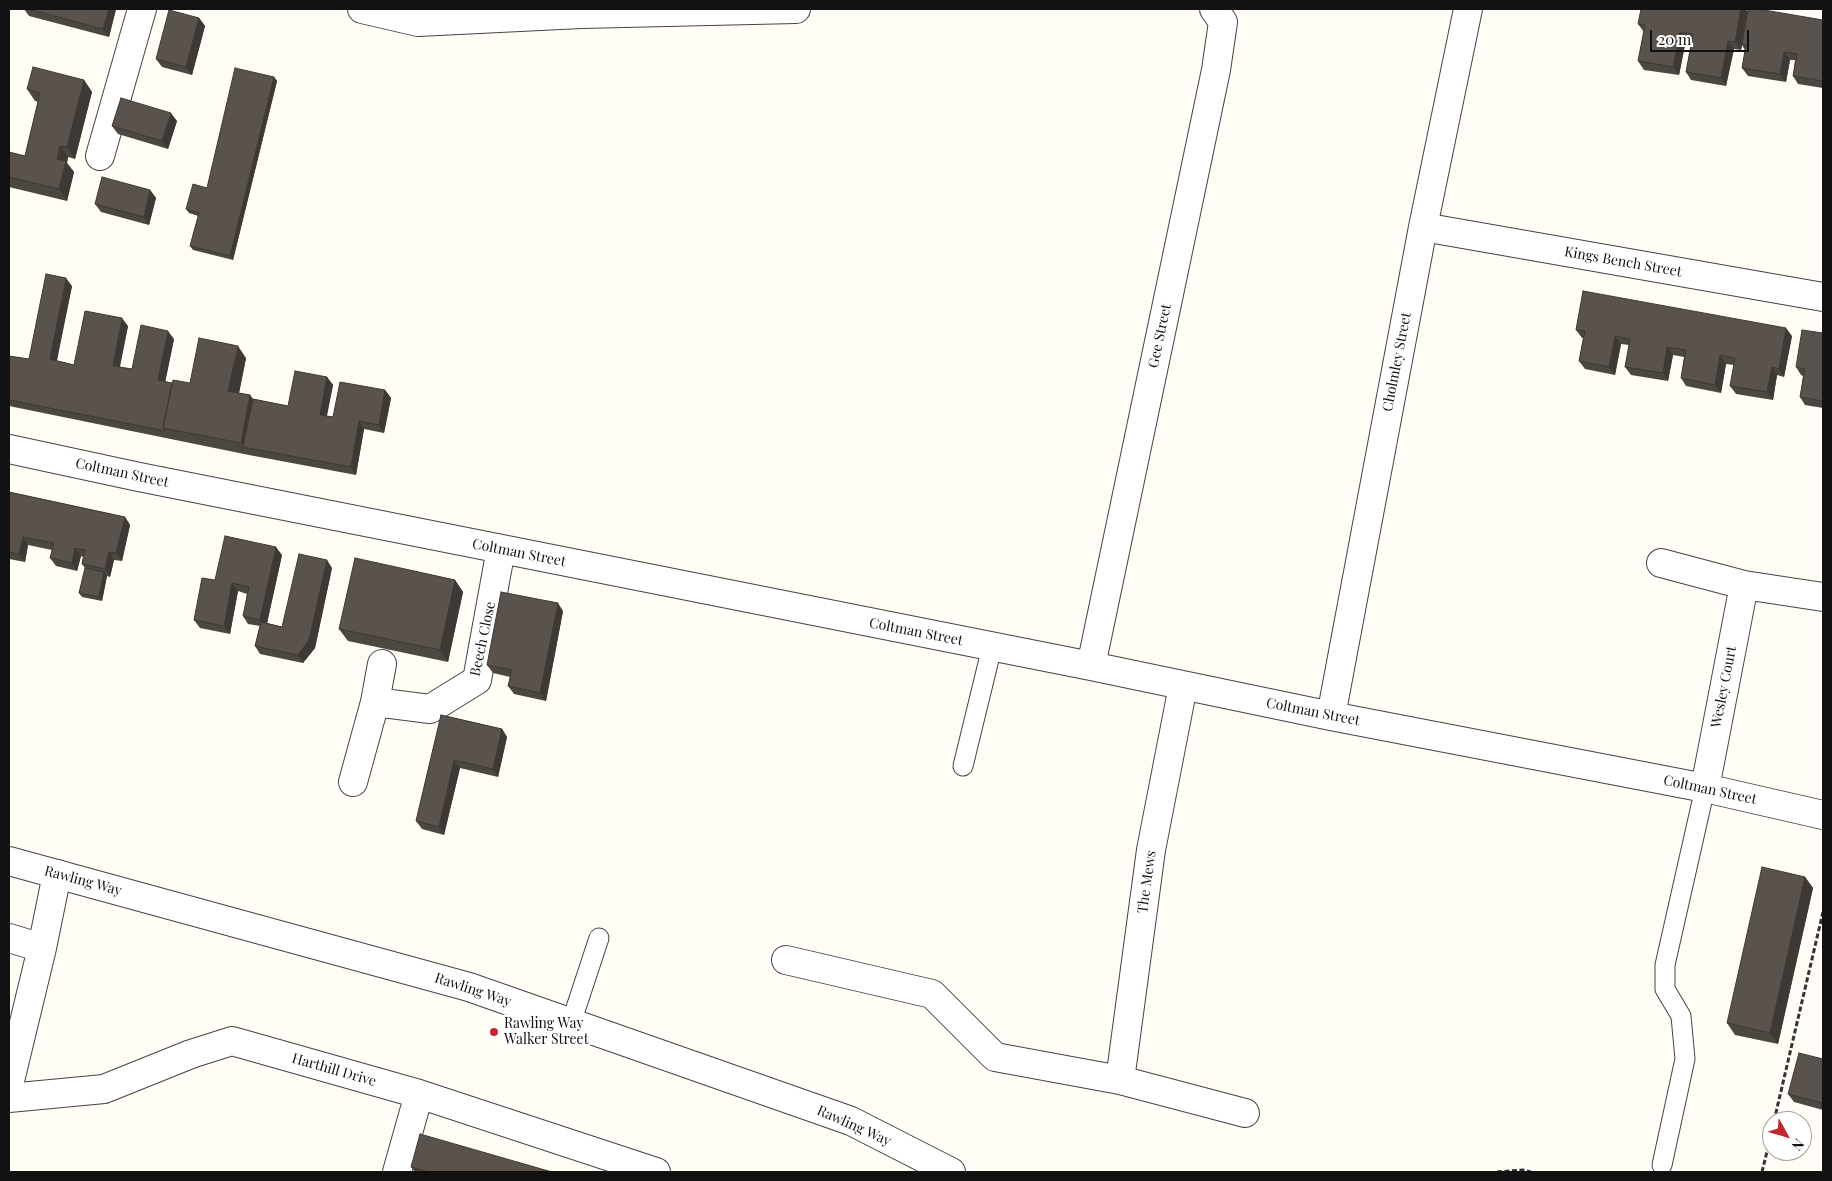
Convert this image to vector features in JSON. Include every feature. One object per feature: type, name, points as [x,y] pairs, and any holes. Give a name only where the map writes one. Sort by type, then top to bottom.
[{"type":"street","points":[[100,156],[142,9]]},
{"type":"street","points":[[362,9],[418,22],[581,14],[796,9]]},
{"type":"street","name":"Gee Street","points":[[1091,666],[1216,70],[1223,22],[1214,9]]},
{"type":"street","name":"Cholmley Street","points":[[1331,716],[1423,227],[1468,9]]},
{"type":"street","name":"Kings Bench Street","points":[[1423,227],[1823,297]]},
{"type":"street","name":"Coltman Street","points":[[9,449],[138,477],[1091,666],[1331,716],[1705,788],[1823,815]]},
{"type":"street","name":"Beech Close","points":[[375,702],[430,709],[478,680],[501,549]]},
{"type":"street","points":[[1661,563],[1744,585],[1823,597]]},
{"type":"street","name":"Wesley Court","points":[[1705,788],[1744,585]]},
{"type":"street","points":[[353,782],[375,702],[382,664]]},
{"type":"street","name":"The Mews","points":[[1120,1080],[1151,850],[1183,686]]},
{"type":"street","name":"Rawling Way","points":[[9,861],[469,987],[851,1121],[951,1172]]},
{"type":"street","points":[[9,1085],[42,948],[57,874]]},
{"type":"street","points":[[9,938],[42,948]]},
{"type":"street","points":[[786,960],[932,994],[995,1057],[1120,1080],[1245,1113]]},
{"type":"street","name":"Harthill Drive","points":[[9,1098],[104,1089],[190,1054],[232,1041],[419,1094],[656,1172]]},
{"type":"street","points":[[397,1172],[419,1094]]},
{"type":"lane","points":[[963,766],[992,647]]},
{"type":"lane","points":[[1662,1165],[1685,1059],[1680,1016],[1666,990],[1665,965],[1705,788]]},
{"type":"lane","points":[[570,1023],[599,938]]},
{"type":"path","points":[[1776,1111],[1823,912]]},
{"type":"path","points":[[1497,1172],[1523,1170],[1531,1172]]},
{"type":"building","points":[[28,9],[109,9],[103,29]]},
{"type":"building","points":[[1641,9],[1741,9],[1735,42],[1728,41],[1721,78],[1686,72],[1693,34],[1680,32],[1673,67],[1638,61],[1645,25],[1638,24]]},
{"type":"building","points":[[1748,9],[1823,20],[1823,81],[1793,76],[1797,54],[1791,53],[1784,52],[1780,74],[1742,68],[1746,45],[1742,44]]},
{"type":"building","points":[[169,10],[199,18],[186,67],[156,59]]},
{"type":"building","points":[[33,67],[84,80],[67,147],[60,146],[57,159],[66,161],[59,189],[9,177],[9,152],[25,156],[40,93],[27,89]]},
{"type":"building","points":[[235,68],[274,77],[230,256],[190,246],[199,213],[186,209],[193,184],[207,188]]},
{"type":"building","points":[[121,98],[171,113],[162,141],[112,126]]},
{"type":"building","points":[[102,177],[150,190],[144,217],[95,204]]},
{"type":"building","points":[[46,274],[66,278],[50,359],[74,365],[85,311],[122,318],[113,366],[132,369],[141,325],[168,331],[158,380],[172,383],[163,428],[166,431],[9,400],[9,356],[29,359]]},
{"type":"building","points":[[1583,291],[1786,328],[1779,369],[1772,367],[1767,392],[1730,386],[1735,358],[1720,355],[1715,385],[1681,378],[1686,350],[1667,347],[1663,373],[1625,367],[1630,339],[1615,336],[1609,367],[1579,361],[1585,331],[1576,330]]},
{"type":"building","points":[[1802,330],[1823,333],[1823,401],[1800,397],[1805,369],[1796,367]]},
{"type":"building","points":[[199,338],[238,346],[228,391],[250,395],[241,443],[163,428],[173,380],[190,383]]},
{"type":"building","points":[[295,371],[327,377],[320,415],[333,417],[340,382],[385,390],[379,425],[359,421],[351,467],[243,447],[253,399],[288,406]]},
{"type":"building","points":[[9,492],[125,517],[116,553],[109,552],[105,569],[82,564],[85,550],[75,548],[72,563],[50,558],[54,543],[23,537],[19,554],[9,552]]},
{"type":"building","points":[[225,536],[276,547],[260,620],[243,616],[249,587],[232,583],[224,626],[194,620],[202,578],[215,580]]},
{"type":"building","points":[[299,554],[327,560],[309,640],[298,655],[255,646],[261,622],[282,627]]},
{"type":"building","points":[[355,558],[455,580],[440,650],[339,629]]},
{"type":"building","points":[[85,568],[104,572],[99,597],[79,593]]},
{"type":"building","points":[[501,592],[558,603],[540,693],[508,686],[512,670],[487,665]]},
{"type":"building","points":[[441,715],[502,729],[493,769],[454,760],[439,827],[416,821]]},
{"type":"building","points":[[1762,867],[1805,877],[1770,1033],[1727,1023]]},
{"type":"building","points":[[1799,1053],[1823,1059],[1823,1103],[1788,1094]]},
{"type":"building","points":[[420,1134],[552,1172],[429,1172],[411,1167]]},
{"type":"place","name":"Rawling Way Walker Street","points":[[494,1032]]}]
